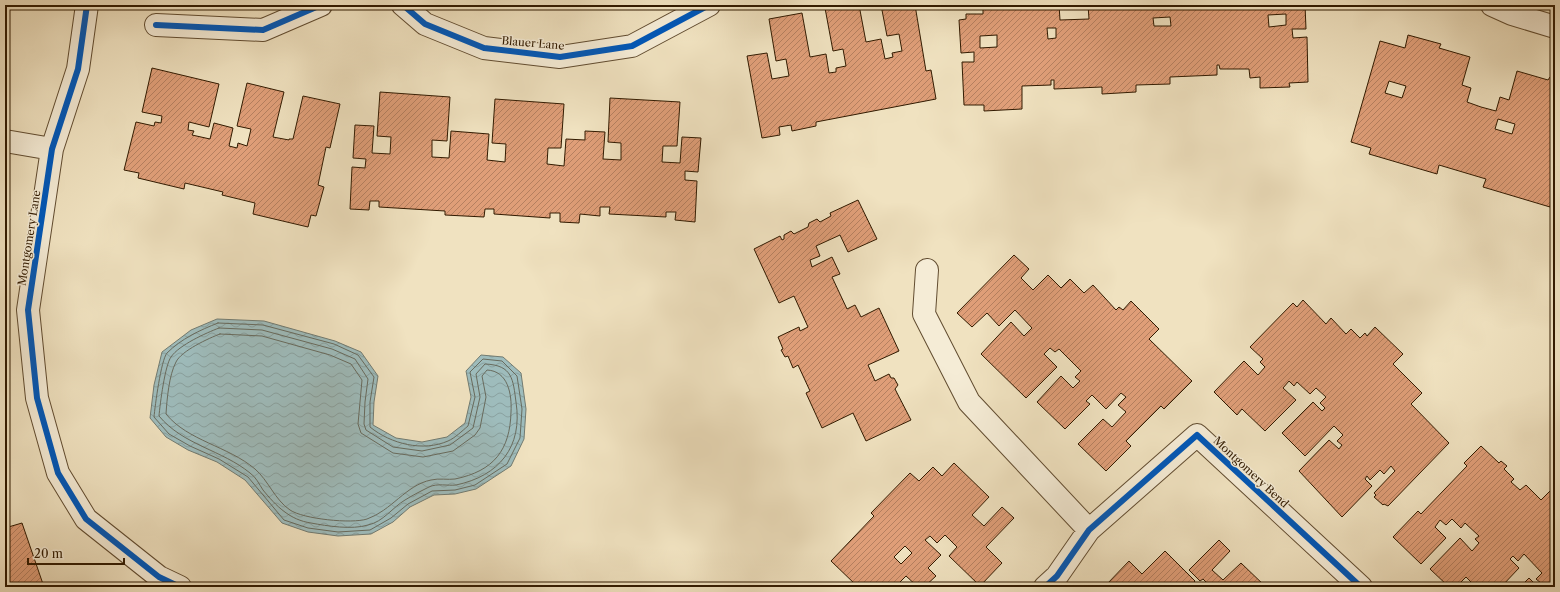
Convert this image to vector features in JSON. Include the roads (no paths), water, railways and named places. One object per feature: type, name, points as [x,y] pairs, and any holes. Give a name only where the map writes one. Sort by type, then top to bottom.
[{"type":"street","name":"Montgomery Lane","points":[[87,5],[78,69],[52,149],[28,310],[37,398],[58,473],[86,519],[155,582],[180,587]]},
{"type":"street","points":[[156,25],[263,30],[321,5]]},
{"type":"street","name":"Blauer Lane","points":[[403,5],[425,24],[484,48],[560,57],[632,46],[710,5]]},
{"type":"street","points":[[1492,5],[1512,14],[1555,27]]},
{"type":"street","points":[[5,141],[52,149]]},
{"type":"street","points":[[927,270],[924,314],[969,402],[1089,530]]},
{"type":"street","name":"Montgomery Bend","points":[[1045,587],[1057,576],[1089,530],[1197,436],[1361,587]]},
{"type":"water","points":[[217,319],[264,321],[335,341],[361,352],[378,376],[374,402],[373,425],[396,438],[422,442],[447,437],[465,423],[471,397],[466,371],[481,355],[503,357],[521,373],[526,409],[524,439],[511,466],[476,489],[455,494],[434,495],[410,507],[393,522],[371,534],[338,536],[308,532],[282,523],[245,480],[217,462],[188,450],[166,437],[150,418],[154,385],[162,352],[191,330]]}]
